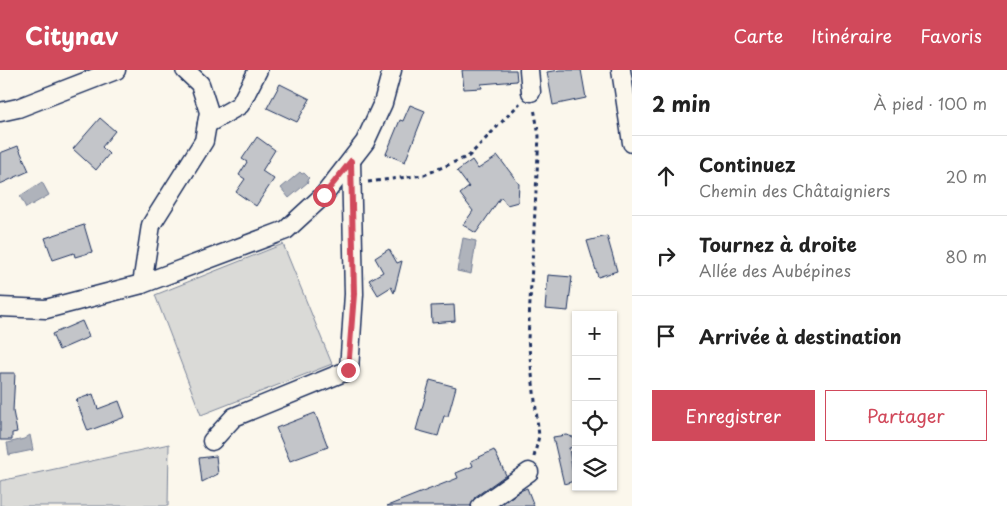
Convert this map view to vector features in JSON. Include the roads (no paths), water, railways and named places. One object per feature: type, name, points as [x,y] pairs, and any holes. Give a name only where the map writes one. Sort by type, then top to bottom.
[{"type":"street","points":[[0,112],[18,108],[116,70]]},
{"type":"street","points":[[142,284],[151,226],[204,141],[209,112],[200,84],[185,70]]},
{"type":"street","points":[[207,124],[240,105],[258,70]]},
{"type":"street","points":[[0,307],[46,309],[142,284],[286,230],[324,195],[365,142],[383,103],[392,70]]},
{"type":"street","points":[[529,70],[530,92]]},
{"type":"street","points":[[621,70],[632,143]]},
{"type":"street","points":[[212,441],[234,417],[348,370],[354,294],[351,161]]},
{"type":"street","points":[[481,506],[529,472]]}]
